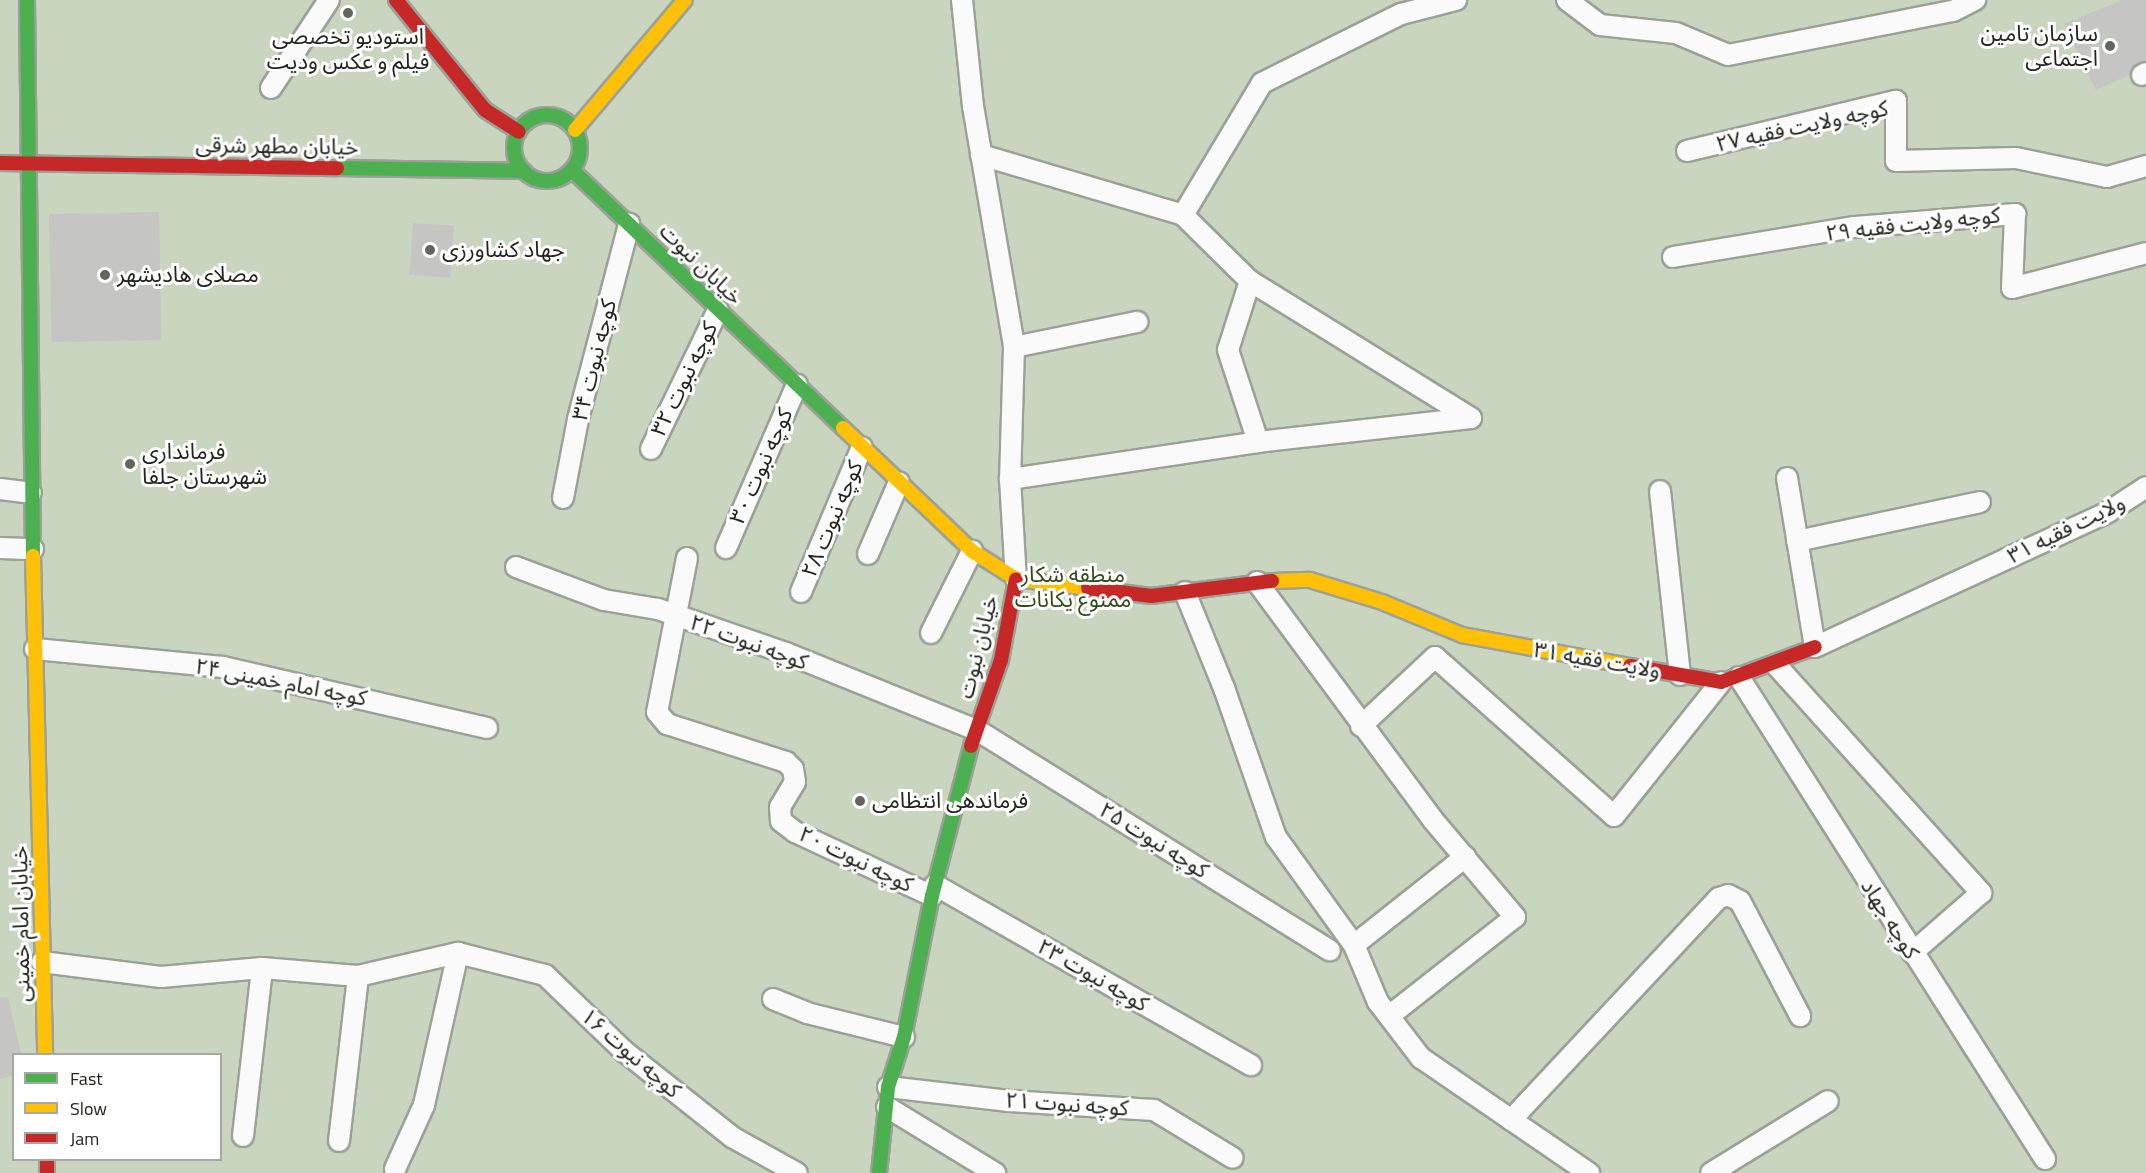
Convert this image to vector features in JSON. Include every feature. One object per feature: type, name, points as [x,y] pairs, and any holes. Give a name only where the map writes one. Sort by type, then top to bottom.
[{"type":"street","name":"خیابان امام خمینی","points":[[27,0],[31,493],[45,1053]]},
{"type":"street","points":[[272,88],[329,0]]},
{"type":"street","points":[[396,0],[486,110],[519,132]]},
{"type":"street","points":[[575,130],[685,0]]},
{"type":"street","points":[[962,0],[981,154],[1014,347],[1010,479],[1016,579]]},
{"type":"street","points":[[1183,215],[1263,83],[1401,14],[1456,0]]},
{"type":"street","points":[[1567,0],[1600,25],[1676,33],[1728,55],[1953,11],[1975,0]]},
{"type":"street","name":"کوچه ولایت فقیه ۲۷","points":[[1687,151],[1896,101],[1896,160],[2016,158],[2023,163],[2106,177],[2146,166]]},
{"type":"street","points":[[550,116],[560,118],[575,130],[580,150],[572,170],[554,180],[533,178],[524,171],[515,153],[519,132],[530,120],[550,116]]},
{"type":"street","points":[[981,154],[1183,215],[1250,281],[1471,418],[1258,442],[1010,479]]},
{"type":"street","name":"خیابان مطهر شرقی","points":[[0,163],[524,171]]},
{"type":"street","name":"خیابان نبوت","points":[[572,170],[972,551],[1016,579],[1000,660],[977,730],[933,890],[904,1037],[888,1087],[879,1173]]},
{"type":"street","name":"کوچه ولایت فقیه ۲۹","points":[[1673,257],[1855,227],[2015,214],[2012,288],[2146,253]]},
{"type":"street","name":"کوچه نبوت ۳۴","points":[[564,498],[578,419],[629,224]]},
{"type":"street","points":[[1250,281],[1228,350],[1258,442]]},
{"type":"street","name":"کوچه نبوت ۳۲","points":[[651,449],[718,310]]},
{"type":"street","points":[[1014,347],[1137,322]]},
{"type":"street","name":"کوچه نبوت ۳۰","points":[[726,548],[797,385]]},
{"type":"street","name":"کوچه نبوت ۲۸","points":[[801,592],[862,447]]},
{"type":"street","points":[[1787,478],[1815,647]]},
{"type":"street","points":[[868,554],[899,482]]},
{"type":"street","name":"ولایت فقیه ۳۱","points":[[1016,579],[1151,596],[1257,582],[1310,580],[1382,602],[1462,635],[1680,675],[1730,680],[1776,665],[2108,512],[2146,487]]},
{"type":"street","points":[[0,489],[31,493]]},
{"type":"street","points":[[1660,492],[1680,675]]},
{"type":"street","points":[[1797,540],[1980,502]]},
{"type":"street","points":[[0,548],[33,549]]},
{"type":"street","points":[[931,633],[972,551]]},
{"type":"street","points":[[675,615],[687,558]]},
{"type":"street","name":"کوچه نبوت ۲۲","points":[[516,567],[604,600],[675,615],[786,653],[977,730]]},
{"type":"street","points":[[1257,582],[1361,726],[1515,917],[1389,1016]]},
{"type":"street","points":[[1185,591],[1224,688],[1276,837],[1354,945],[1378,1002],[1421,1058],[1589,1173]]},
{"type":"street","name":"کوچه نبوت ۲۰","points":[[675,615],[657,712],[668,724],[786,762],[793,769],[795,782],[780,807],[781,821],[795,832],[933,890]]},
{"type":"street","name":"کوچه امام خمینی ۲۴","points":[[35,649],[223,667],[487,728]]},
{"type":"street","points":[[1361,726],[1435,657],[1614,816],[1730,680]]},
{"type":"street","points":[[1776,665],[1982,893],[1912,953]]},
{"type":"street","name":"کوچه جهاد","points":[[1730,680],[1912,953],[2045,1159]]},
{"type":"street","name":"کوچه نبوت ۲۵","points":[[977,730],[1330,951]]},
{"type":"street","points":[[1354,945],[1465,857]]},
{"type":"street","name":"کوچه نبوت ۲۳","points":[[933,890],[1251,1065]]},
{"type":"street","points":[[1511,1120],[1719,898],[1728,895],[1740,901],[1800,1016]]},
{"type":"street","points":[[42,962],[161,977],[262,968],[358,976],[458,953],[424,1105],[395,1169]]},
{"type":"street","name":"کوچه نبوت ۱۶","points":[[458,953],[545,975],[624,1051],[732,1137],[798,1173]]},
{"type":"street","points":[[243,1136],[262,968]]},
{"type":"street","points":[[339,1141],[358,976]]},
{"type":"street","points":[[773,999],[807,1013],[904,1037]]},
{"type":"street","name":"کوچه نبوت ۲۱","points":[[888,1087],[1009,1101],[1154,1110],[1233,1158]]},
{"type":"street","points":[[1711,1173],[1828,1101]]},
{"type":"street","points":[[887,1107],[995,1173]]},
{"type":"green space","name":"منطقه شکار ممنوع یکانات","points":[[0,0],[2146,0],[2146,1173],[0,1173]]},
{"type":"building","name":"سازمان تامین اجتماعی","points":[[2122,0],[2146,0],[2146,67],[2096,90],[2064,24]]},
{"type":"building","name":"مصلای هادیشهر","points":[[159,212],[161,340],[51,342],[49,214]]},
{"type":"building","name":"جهاد کشاورزی","points":[[413,223],[454,226],[450,278],[409,275]]},
{"type":"building","points":[[0,997],[8,997],[21,1053],[12,1053],[12,1076],[0,1079]]},
{"type":"traffic: fast","points":[[27,0],[33,556]]},
{"type":"traffic: fast","points":[[547,115],[559,118],[570,125],[577,136],[580,148],[577,160],[570,171],[559,178],[547,181],[535,178],[524,171],[517,160],[514,148],[517,136],[524,125],[535,118],[547,115]]},
{"type":"traffic: fast","points":[[337,168],[524,171]]},
{"type":"traffic: fast","points":[[572,170],[843,428]]},
{"type":"traffic: fast","points":[[879,1173],[888,1087],[904,1037],[932,896],[971,746]]},
{"type":"traffic: slow","points":[[575,130],[685,0]]},
{"type":"traffic: slow","points":[[843,428],[972,551],[1016,579],[1088,588]]},
{"type":"traffic: slow","points":[[33,556],[45,1053]]},
{"type":"traffic: slow","points":[[1272,581],[1310,580],[1382,602],[1462,635],[1630,666]]},
{"type":"traffic: jam","points":[[396,0],[485,110],[519,132]]},
{"type":"traffic: jam","points":[[0,163],[337,168]]},
{"type":"traffic: jam","points":[[971,746],[1001,660],[1016,579]]},
{"type":"traffic: jam","points":[[1088,588],[1151,596],[1272,581]]},
{"type":"traffic: jam","points":[[1630,666],[1721,682],[1815,647]]},
{"type":"traffic: jam","points":[[47,1161],[47,1173]]},
{"type":"place","name":"استودیو تخصصی فیلم و عکس ودیت","points":[[348,13]]},
{"type":"place","name":"سازمان تامین اجتماعی","points":[[2110,46]]},
{"type":"place","name":"جهاد کشاورزی","points":[[430,250]]},
{"type":"place","name":"مصلای هادیشهر","points":[[105,275]]},
{"type":"place","name":"فرمانداری شهرستان جلفا","points":[[130,464]]},
{"type":"place","name":"فرماندهی انتظامی","points":[[860,801]]}]
